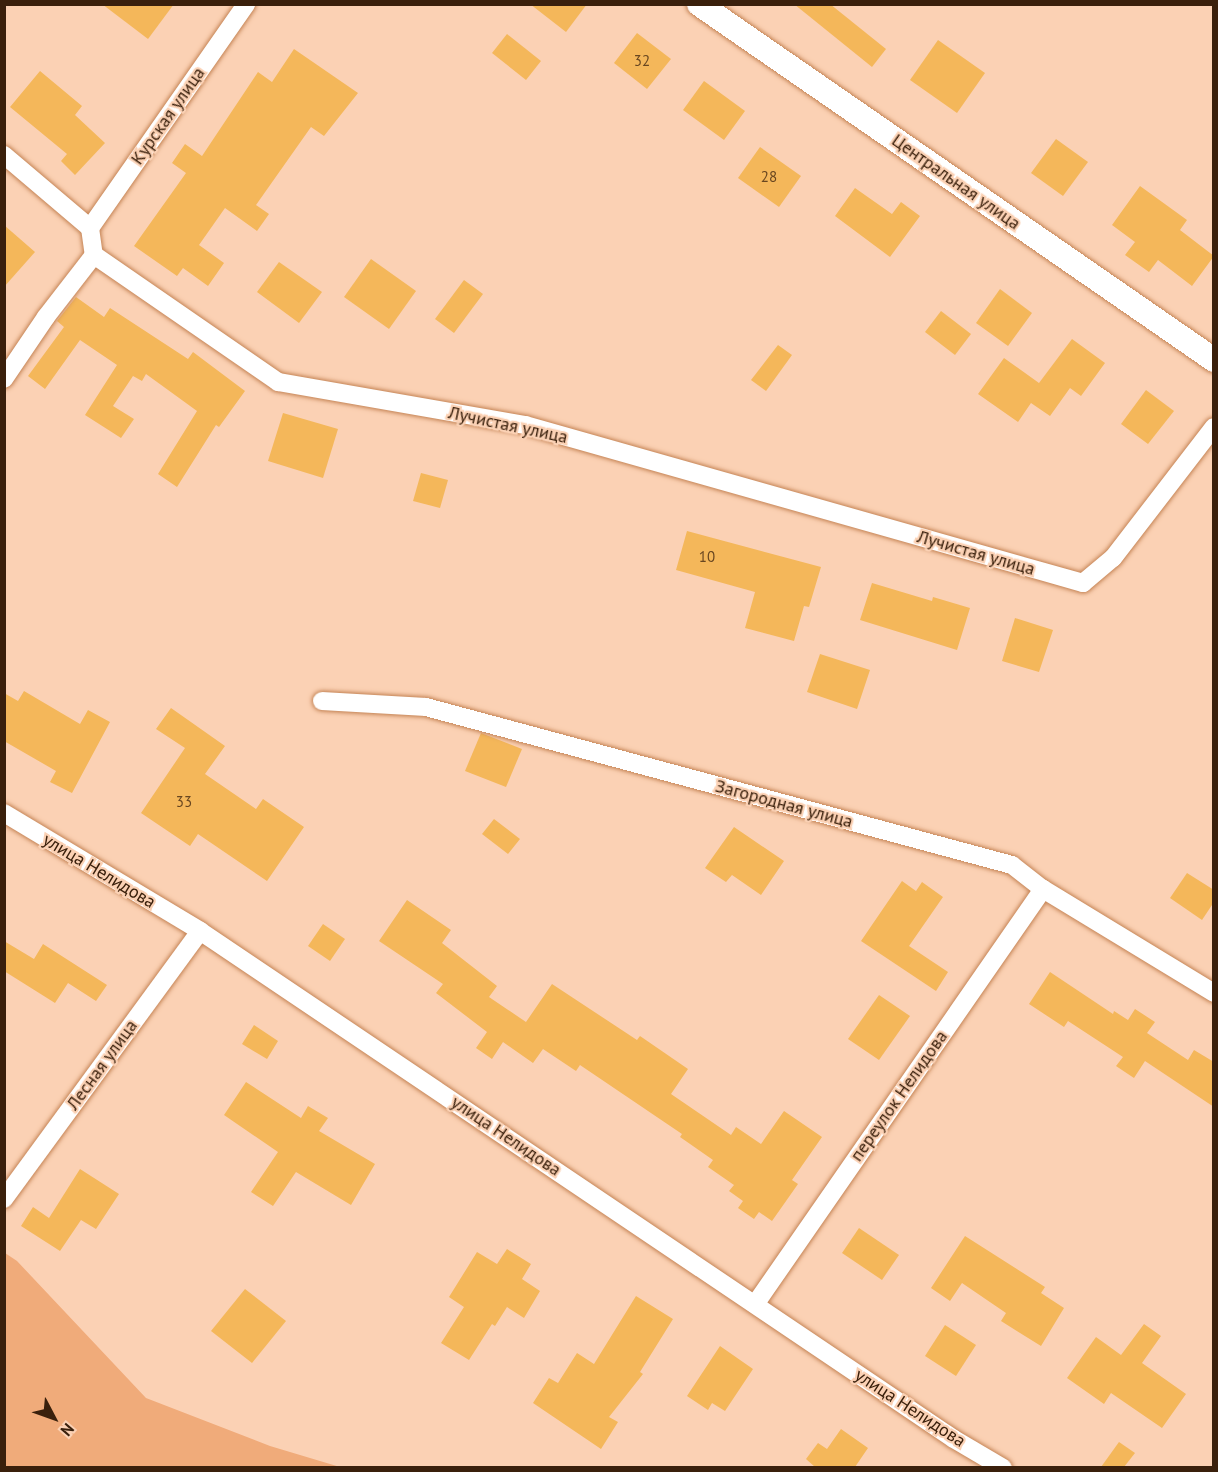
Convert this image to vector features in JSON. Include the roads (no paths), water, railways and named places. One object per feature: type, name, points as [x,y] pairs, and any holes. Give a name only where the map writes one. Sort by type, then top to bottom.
[{"type":"street","name":"Курская улица","points":[[90,228],[246,4]]},
{"type":"street","name":"Центральная улица","points":[[699,4],[1214,360]]},
{"type":"street","points":[[4,155],[90,228],[94,255],[46,317],[4,379]]},
{"type":"street","name":"Лучистая улица","points":[[94,255],[278,382],[525,424],[1083,583],[1113,558],[1214,427]]},
{"type":"street","name":"Загородная улица","points":[[322,701],[426,707],[1012,865],[1043,889],[1214,993]]},
{"type":"street","name":"улица Нелидова","points":[[4,813],[200,931],[756,1303],[954,1439],[1003,1467]]},
{"type":"street","name":"переулок Нелидова","points":[[756,1303],[1043,889]]},
{"type":"street","name":"Лесная улица","points":[[4,1199],[200,931]]}]
